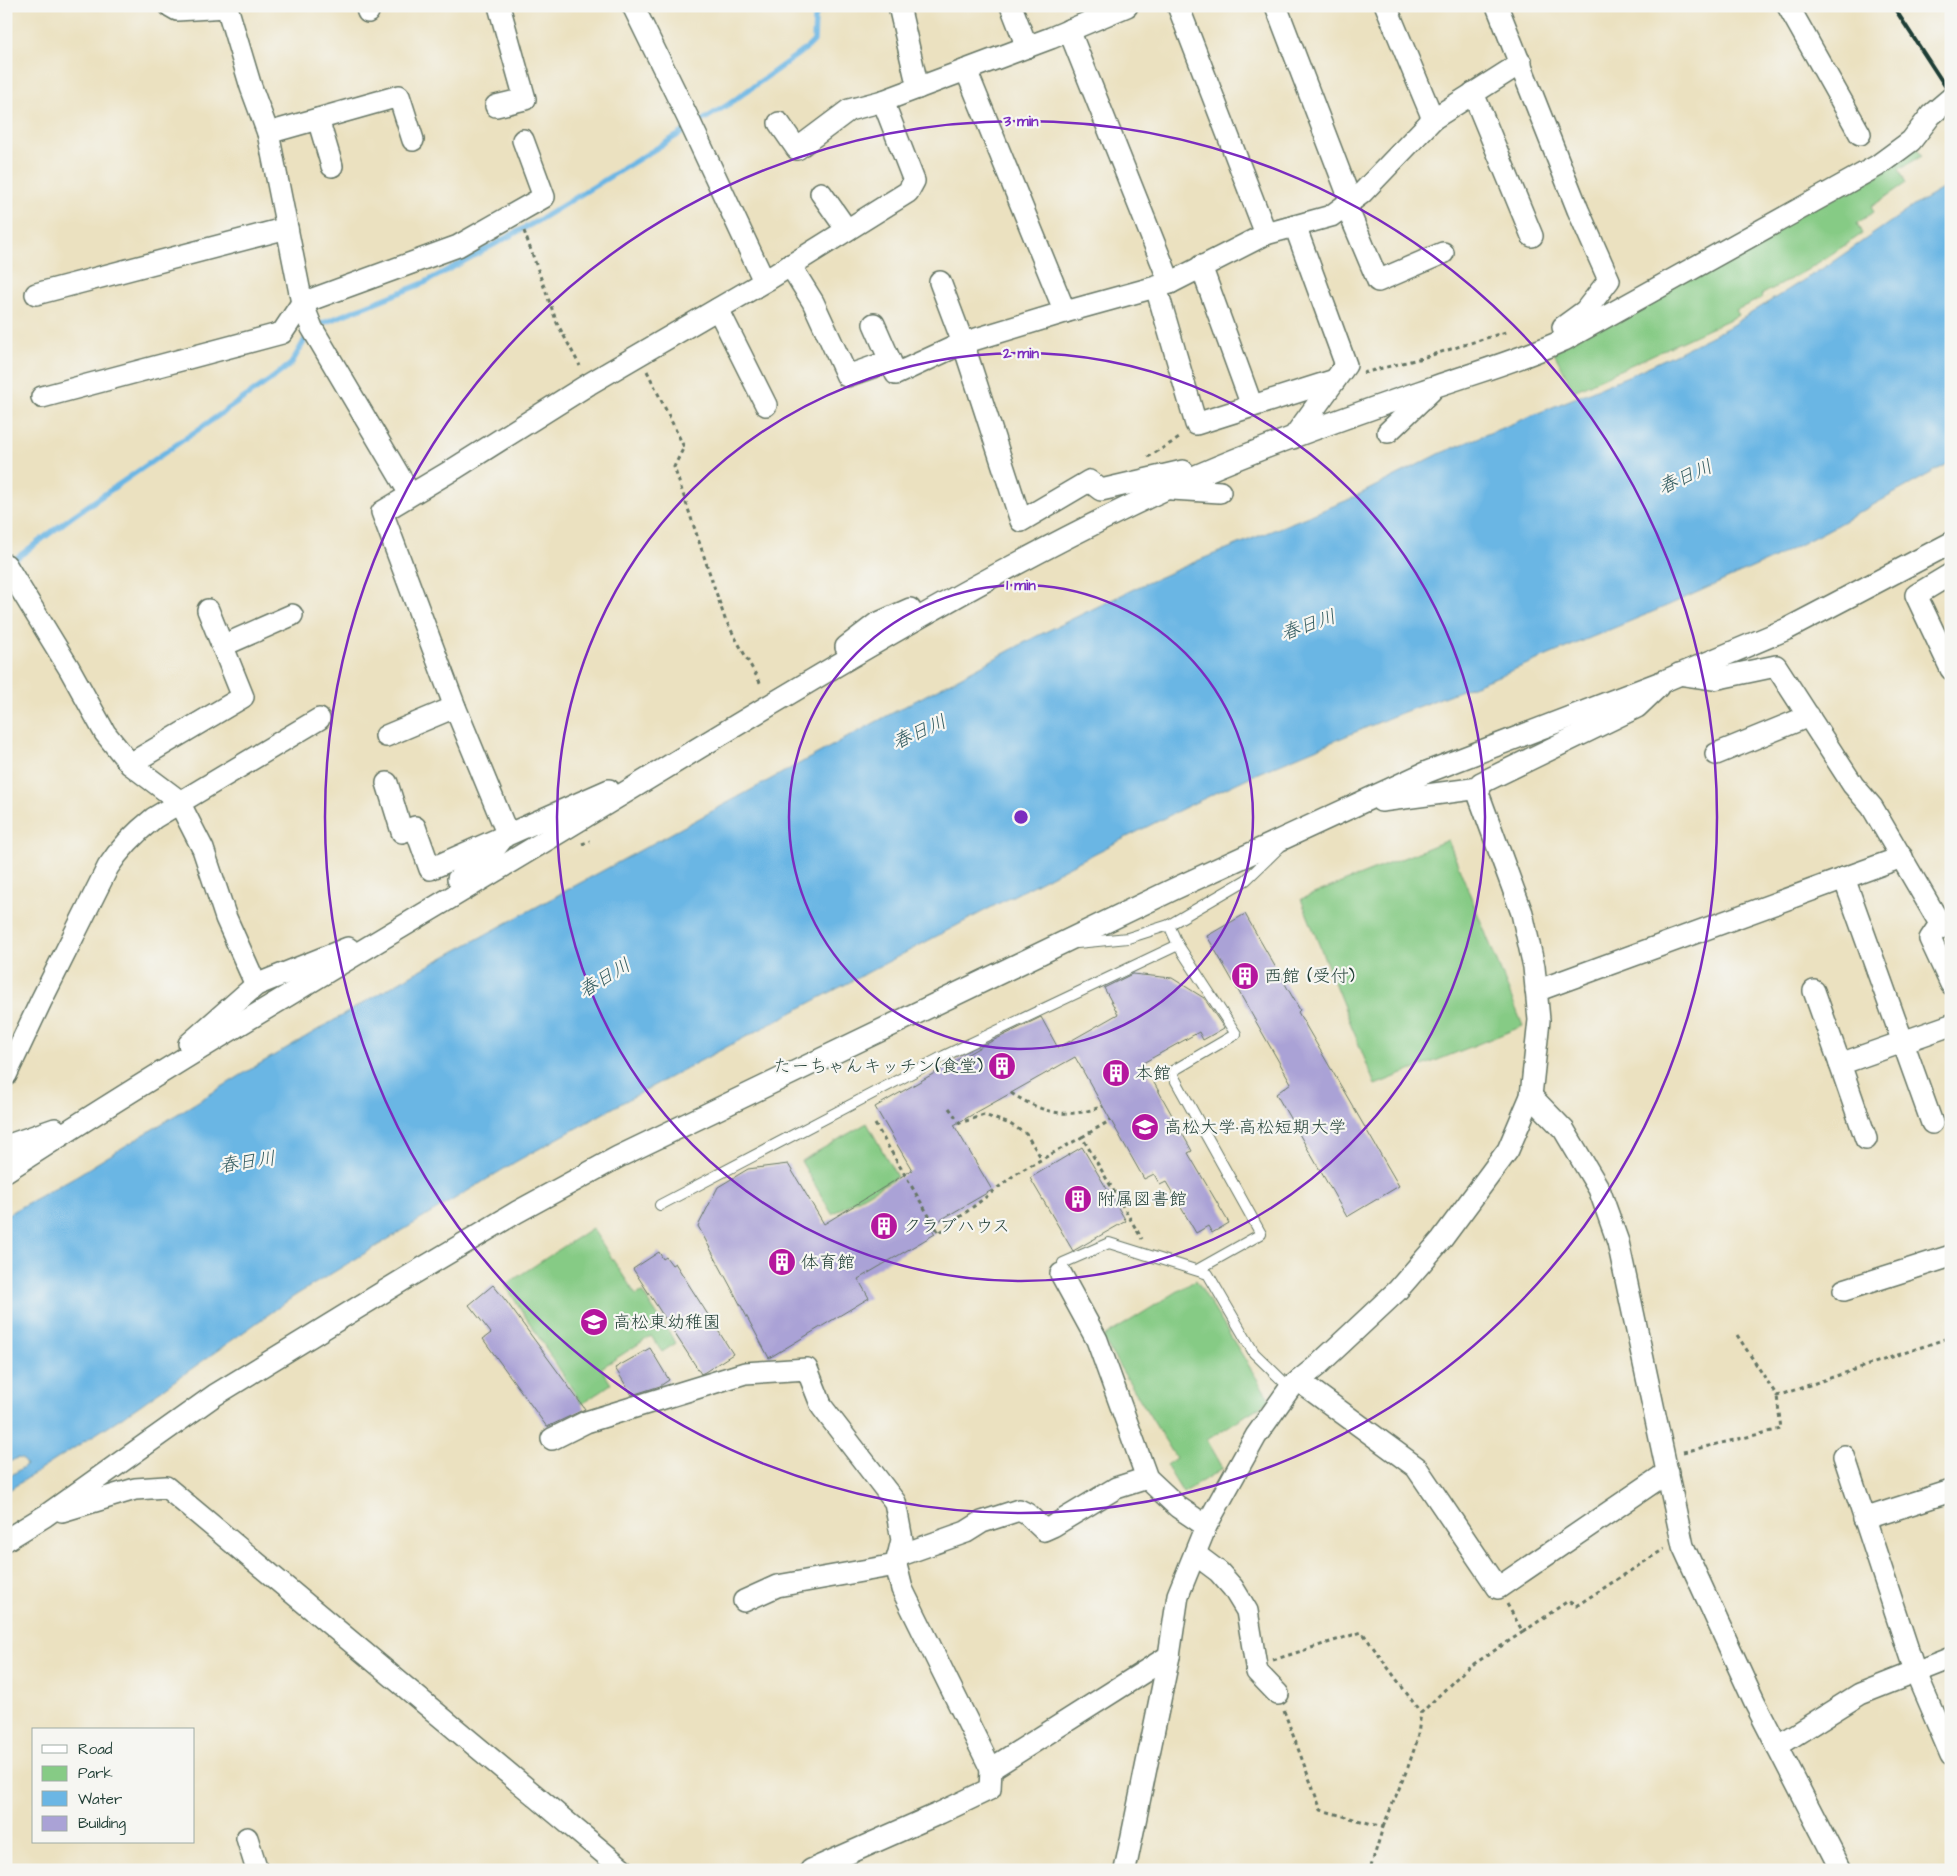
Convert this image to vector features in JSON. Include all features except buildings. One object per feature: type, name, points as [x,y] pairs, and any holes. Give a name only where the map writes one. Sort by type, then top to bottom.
[{"type":"street","points":[[170,6],[177,10],[228,6],[251,87],[268,133],[302,303],[312,328],[410,494]]},
{"type":"street","points":[[496,106],[525,99],[499,6]]},
{"type":"street","points":[[633,6],[764,281]]},
{"type":"street","points":[[899,6],[918,88]]},
{"type":"street","points":[[1011,6],[1028,47]]},
{"type":"street","points":[[779,123],[797,149],[850,110],[883,101],[1028,47],[1127,6]]},
{"type":"street","points":[[1178,6],[1266,234]]},
{"type":"street","points":[[1276,6],[1378,281],[1443,252]]},
{"type":"street","points":[[1386,6],[1433,119]]},
{"type":"street","points":[[1497,6],[1578,210],[1609,280],[1585,311],[1533,354]]},
{"type":"street","points":[[1788,6],[1860,134]]},
{"type":"street","points":[[1069,30],[1163,285],[1196,424],[1335,380]]},
{"type":"street","points":[[874,324],[896,374],[963,343],[1163,285],[1266,234],[1331,216],[1362,193],[1433,119],[1521,63]]},
{"type":"street","points":[[966,70],[1065,312]]},
{"type":"street","points":[[1473,93],[1532,236]]},
{"type":"street","points":[[268,133],[399,96],[413,140]]},
{"type":"street","points":[[387,783],[402,832],[415,827],[430,868],[606,791],[697,744],[827,666],[1054,543],[1166,489],[1293,438],[1437,386],[1533,354],[1564,340],[1877,166],[1911,141],[1931,115],[1951,98]]},
{"type":"street","points":[[507,833],[455,707],[382,512],[454,470],[589,384],[764,281],[908,192],[914,181],[883,101]]},
{"type":"street","points":[[318,119],[332,166]]},
{"type":"street","points":[[42,397],[282,333],[302,303],[458,246],[544,197],[522,140]]},
{"type":"street","points":[[820,193],[846,230]]},
{"type":"street","points":[[1293,438],[1346,365],[1295,226]]},
{"type":"street","points":[[36,294],[286,228]]},
{"type":"street","points":[[790,265],[813,302],[847,376],[890,361]]},
{"type":"street","points":[[1201,266],[1252,406]]},
{"type":"street","points":[[940,282],[963,343],[1021,522],[1089,481],[1101,490],[1194,469],[1201,475]]},
{"type":"street","points":[[718,308],[766,405]]},
{"type":"street","points":[[1388,432],[1437,386]]},
{"type":"street","points":[[1166,489],[1220,492]]},
{"type":"street","points":[[6,1551],[15,1535],[45,1516],[215,1395],[517,1212],[618,1157],[1056,945],[1427,772],[1671,677],[1787,629],[1951,543]]},
{"type":"street","points":[[6,565],[106,733],[130,764],[180,804],[203,849],[226,918],[256,984]]},
{"type":"street","points":[[1951,574],[1916,595],[1951,669]]},
{"type":"street","points":[[130,764],[243,697],[208,610]]},
{"type":"street","points":[[222,646],[292,615]]},
{"type":"street","points":[[6,1171],[167,1068],[664,769],[765,691],[827,666]]},
{"type":"street","points":[[1125,1870],[1168,1656],[1178,1595],[1206,1526],[1256,1436],[1295,1384],[1397,1291],[1442,1239],[1508,1150],[1531,1096],[1539,1020],[1534,968],[1522,913],[1478,793],[1481,783],[1637,707],[1671,677],[1714,679],[1776,666],[1853,784],[1872,807],[1946,925],[1936,930],[1930,940],[1951,984]]},
{"type":"street","points":[[386,736],[455,707]]},
{"type":"street","points":[[1716,754],[1808,716]]},
{"type":"street","points":[[6,1075],[72,938],[108,867],[120,849],[135,833],[148,823],[319,719]]},
{"type":"street","points":[[641,772],[664,769]]},
{"type":"street","points":[[1358,804],[1480,788]]},
{"type":"street","points":[[167,1068],[173,1057],[256,984],[405,925],[423,904],[488,857],[507,833]]},
{"type":"street","points":[[1536,991],[1902,857]]},
{"type":"street","points":[[1844,878],[1932,1122]]},
{"type":"street","points":[[1814,991],[1866,1139]]},
{"type":"street","points":[[1840,1064],[1951,1025]]},
{"type":"street","points":[[1531,1096],[1564,1130],[1599,1189],[1618,1242],[1683,1546],[1750,1693],[1841,1870]]},
{"type":"street","points":[[6,1146],[88,1118]]},
{"type":"street","points":[[1844,1290],[1951,1256]]},
{"type":"street","points":[[1062,1268],[1097,1340],[1147,1478],[1178,1507],[1206,1526]]},
{"type":"street","points":[[552,1439],[586,1422],[745,1373],[807,1369],[822,1407],[895,1502],[902,1540],[897,1561],[902,1589],[991,1769],[990,1789],[811,1870]]},
{"type":"street","points":[[1295,1384],[1416,1467],[1498,1588],[1666,1464]]},
{"type":"street","points":[[1844,1456],[1915,1671],[1950,1751]]},
{"type":"street","points":[[744,1601],[777,1586],[897,1561],[966,1532],[982,1522],[1018,1510],[1027,1514],[1044,1530],[1116,1488],[1147,1478]]},
{"type":"street","points":[[45,1516],[135,1489],[166,1487],[178,1494],[624,1870]]},
{"type":"street","points":[[1864,1519],[1951,1491]]},
{"type":"street","points":[[1195,1554],[1219,1572],[1234,1588],[1247,1611],[1257,1672],[1278,1694]]},
{"type":"street","points":[[991,1769],[1168,1656]]},
{"type":"street","points":[[1778,1746],[1860,1694],[1951,1658]]},
{"type":"street","points":[[247,1838],[257,1870]]},
{"type":"lane","points":[[1056,945],[1128,938],[1169,925],[1246,880],[1295,833]]},
{"type":"lane","points":[[1169,925],[1178,944],[1236,1034],[1171,1072],[1261,1234],[1197,1270]]},
{"type":"lane","points":[[660,1205],[944,1056],[1178,944]]},
{"type":"lane","points":[[1062,1268],[1109,1243],[1208,1274],[1254,1353],[1295,1384]]},
{"type":"path","points":[[526,236],[557,323],[589,384]]},
{"type":"path","points":[[1335,380],[1422,358],[1509,331]]},
{"type":"path","points":[[639,355],[684,447],[674,467],[725,619],[765,691]]},
{"type":"path","points":[[1144,459],[1194,429],[1196,424]]},
{"type":"path","points":[[1011,1093],[1028,1104],[1048,1111],[1066,1114],[1085,1113],[1103,1106]]},
{"type":"path","points":[[949,1108],[960,1123],[984,1115],[1010,1124],[1026,1134],[1042,1159]]},
{"type":"path","points":[[875,1124],[939,1233],[1017,1173],[1111,1120]]},
{"type":"path","points":[[1082,1137],[1152,1256]]},
{"type":"path","points":[[1666,1464],[1781,1429],[1777,1396],[1737,1335]]},
{"type":"path","points":[[1777,1396],[1951,1337]]},
{"type":"path","points":[[1370,1870],[1383,1827],[1417,1741],[1421,1713],[1466,1670],[1568,1601],[1576,1606],[1682,1538]]},
{"type":"path","points":[[1498,1588],[1523,1632]]},
{"type":"path","points":[[1256,1665],[1362,1632],[1421,1713]]},
{"type":"path","points":[[1278,1694],[1321,1810],[1383,1827]]},
{"type":"green space","points":[[1917,147],[1922,156],[1899,169],[1906,183],[1871,207],[1874,212],[1857,223],[1862,234],[1807,270],[1761,295],[1762,298],[1736,310],[1739,315],[1574,391],[1553,351]]},
{"type":"green space","points":[[1448,840],[1523,1026],[1375,1085],[1301,899]]},
{"type":"green space","points":[[867,1123],[897,1177],[832,1214],[801,1161]]},
{"type":"green space","points":[[592,1228],[636,1295],[642,1292],[676,1343],[662,1352],[651,1336],[601,1368],[611,1384],[582,1404],[505,1285]]},
{"type":"green space","points":[[1196,1280],[1270,1400],[1207,1440],[1223,1468],[1183,1493],[1166,1465],[1176,1458],[1102,1338]]},
{"type":"water","name":"春日川","points":[[1951,184],[1951,462],[1772,559],[1662,608],[1501,675],[1396,715],[1258,773],[1184,808],[1062,870],[649,1088],[517,1161],[296,1295],[136,1408],[6,1492],[6,1479],[26,1465],[22,1459],[17,1458],[6,1464],[6,1215],[76,1176],[256,1066],[413,974],[1037,636],[1140,586],[1348,500],[1441,453],[1628,376],[1675,354],[1729,327],[1828,265],[1915,205]]},
{"type":"waterway","points":[[323,323],[424,283],[539,220],[729,104],[814,41],[815,18],[819,6]]},
{"type":"waterway","points":[[10,563],[73,516],[291,364],[309,333]]},
{"type":"railway","points":[[1893,6],[1951,95]]},
{"type":"place","name":"西館 (受付)","points":[[1245,976]]},
{"type":"place","name":"たーちゃんキッチン(食堂)","points":[[1002,1066]]},
{"type":"place","name":"本館","points":[[1116,1073]]},
{"type":"place","name":"高松大学·高松短期大学","points":[[1145,1127]]},
{"type":"place","name":"附属図書館","points":[[1078,1199]]},
{"type":"place","name":"クラブハウス","points":[[884,1226]]},
{"type":"place","name":"体育館","points":[[782,1262]]},
{"type":"place","name":"高松東幼稚園","points":[[594,1322]]}]
